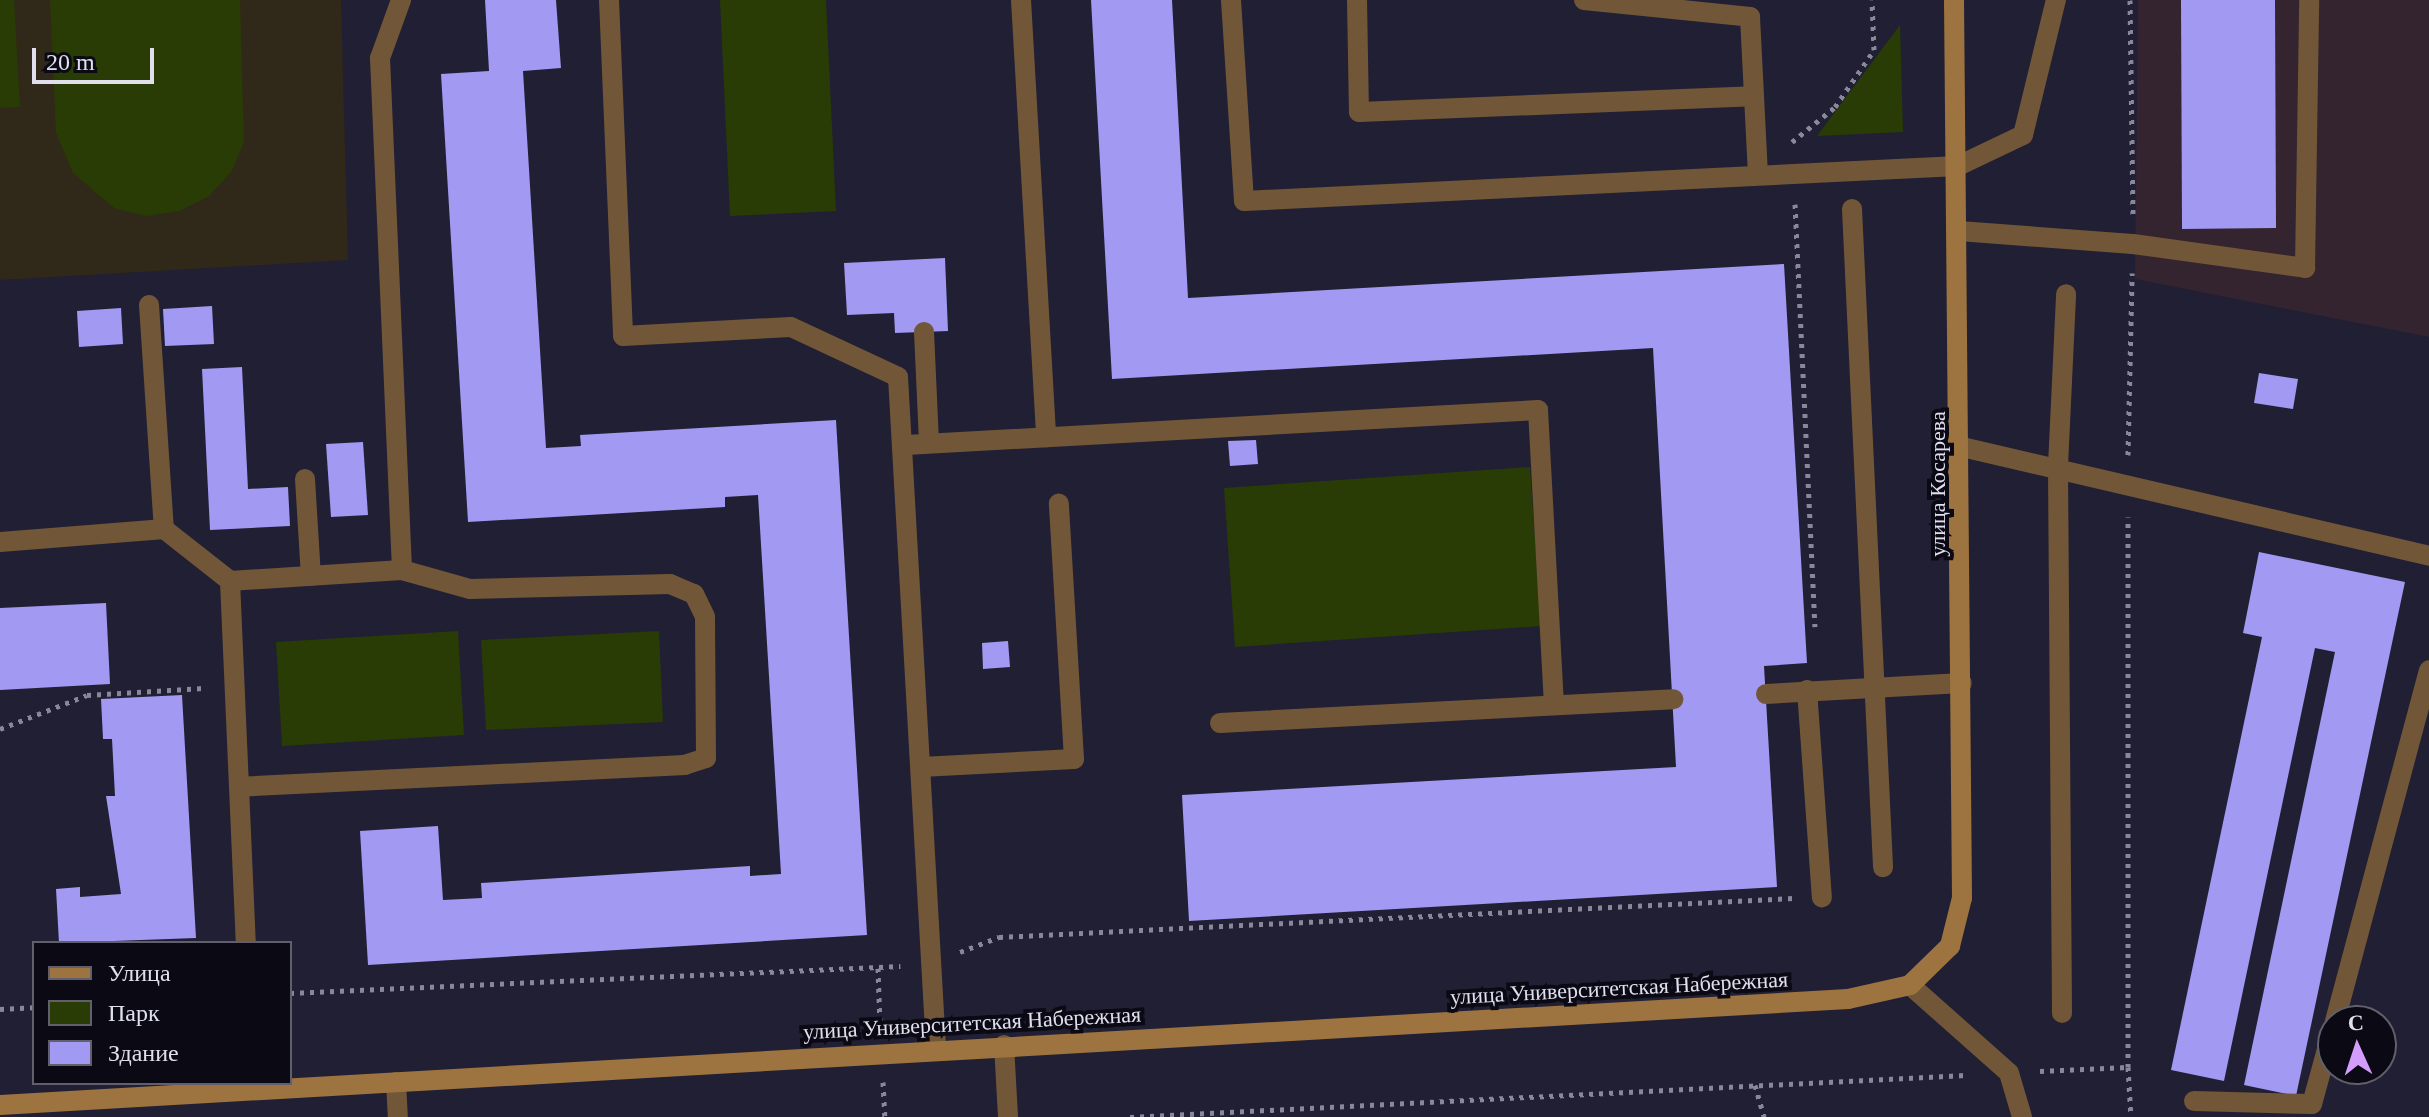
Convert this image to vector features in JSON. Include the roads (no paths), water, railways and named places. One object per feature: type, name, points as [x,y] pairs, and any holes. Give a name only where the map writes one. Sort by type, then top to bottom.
[{"type":"main road","name":"улица Косарева","points":[[1938,963],[1958,927],[1962,898],[1962,447],[1954,0]]},
{"type":"main road","name":"улица Университетская Набережная","points":[[0,1105],[253,1087],[396,1082],[1848,999],[1910,985],[1938,963]]},
{"type":"lane","points":[[401,0],[380,58],[402,570]]},
{"type":"lane","points":[[609,0],[623,336],[791,327],[898,377],[906,445],[936,1049]]},
{"type":"lane","points":[[1021,0],[1046,437]]},
{"type":"lane","points":[[1231,0],[1244,201],[1958,166],[2023,135],[2056,0]]},
{"type":"lane","points":[[1357,0],[1359,112],[1753,96]]},
{"type":"lane","points":[[1584,0],[1750,17],[1758,175]]},
{"type":"lane","points":[[1959,231],[2133,244],[2305,268],[2309,0]]},
{"type":"lane","points":[[1852,209],[1883,867]]},
{"type":"lane","points":[[2062,1013],[2058,466],[2066,294]]},
{"type":"lane","points":[[149,305],[164,529]]},
{"type":"lane","points":[[924,332],[929,443]]},
{"type":"lane","points":[[906,445],[1538,410],[1554,705]]},
{"type":"lane","points":[[1962,447],[2058,466],[2429,556]]},
{"type":"lane","points":[[305,479],[311,576]]},
{"type":"lane","points":[[921,767],[1074,759],[1059,503]]},
{"type":"lane","points":[[0,542],[164,529],[230,581],[402,570],[470,589],[670,584],[694,594],[705,617],[706,758],[685,765],[241,787]]},
{"type":"lane","points":[[230,581],[246,941]]},
{"type":"lane","points":[[2339,1005],[2429,670]]},
{"type":"lane","points":[[1766,694],[1962,683]]},
{"type":"lane","points":[[1807,690],[1822,897]]},
{"type":"lane","points":[[1220,723],[1673,699]]},
{"type":"lane","points":[[1910,985],[2009,1073],[2022,1117]]},
{"type":"lane","points":[[1004,1045],[1008,1117]]},
{"type":"lane","points":[[396,1082],[398,1117]]},
{"type":"lane","points":[[2194,1101],[2312,1104],[2317,1085]]}]
